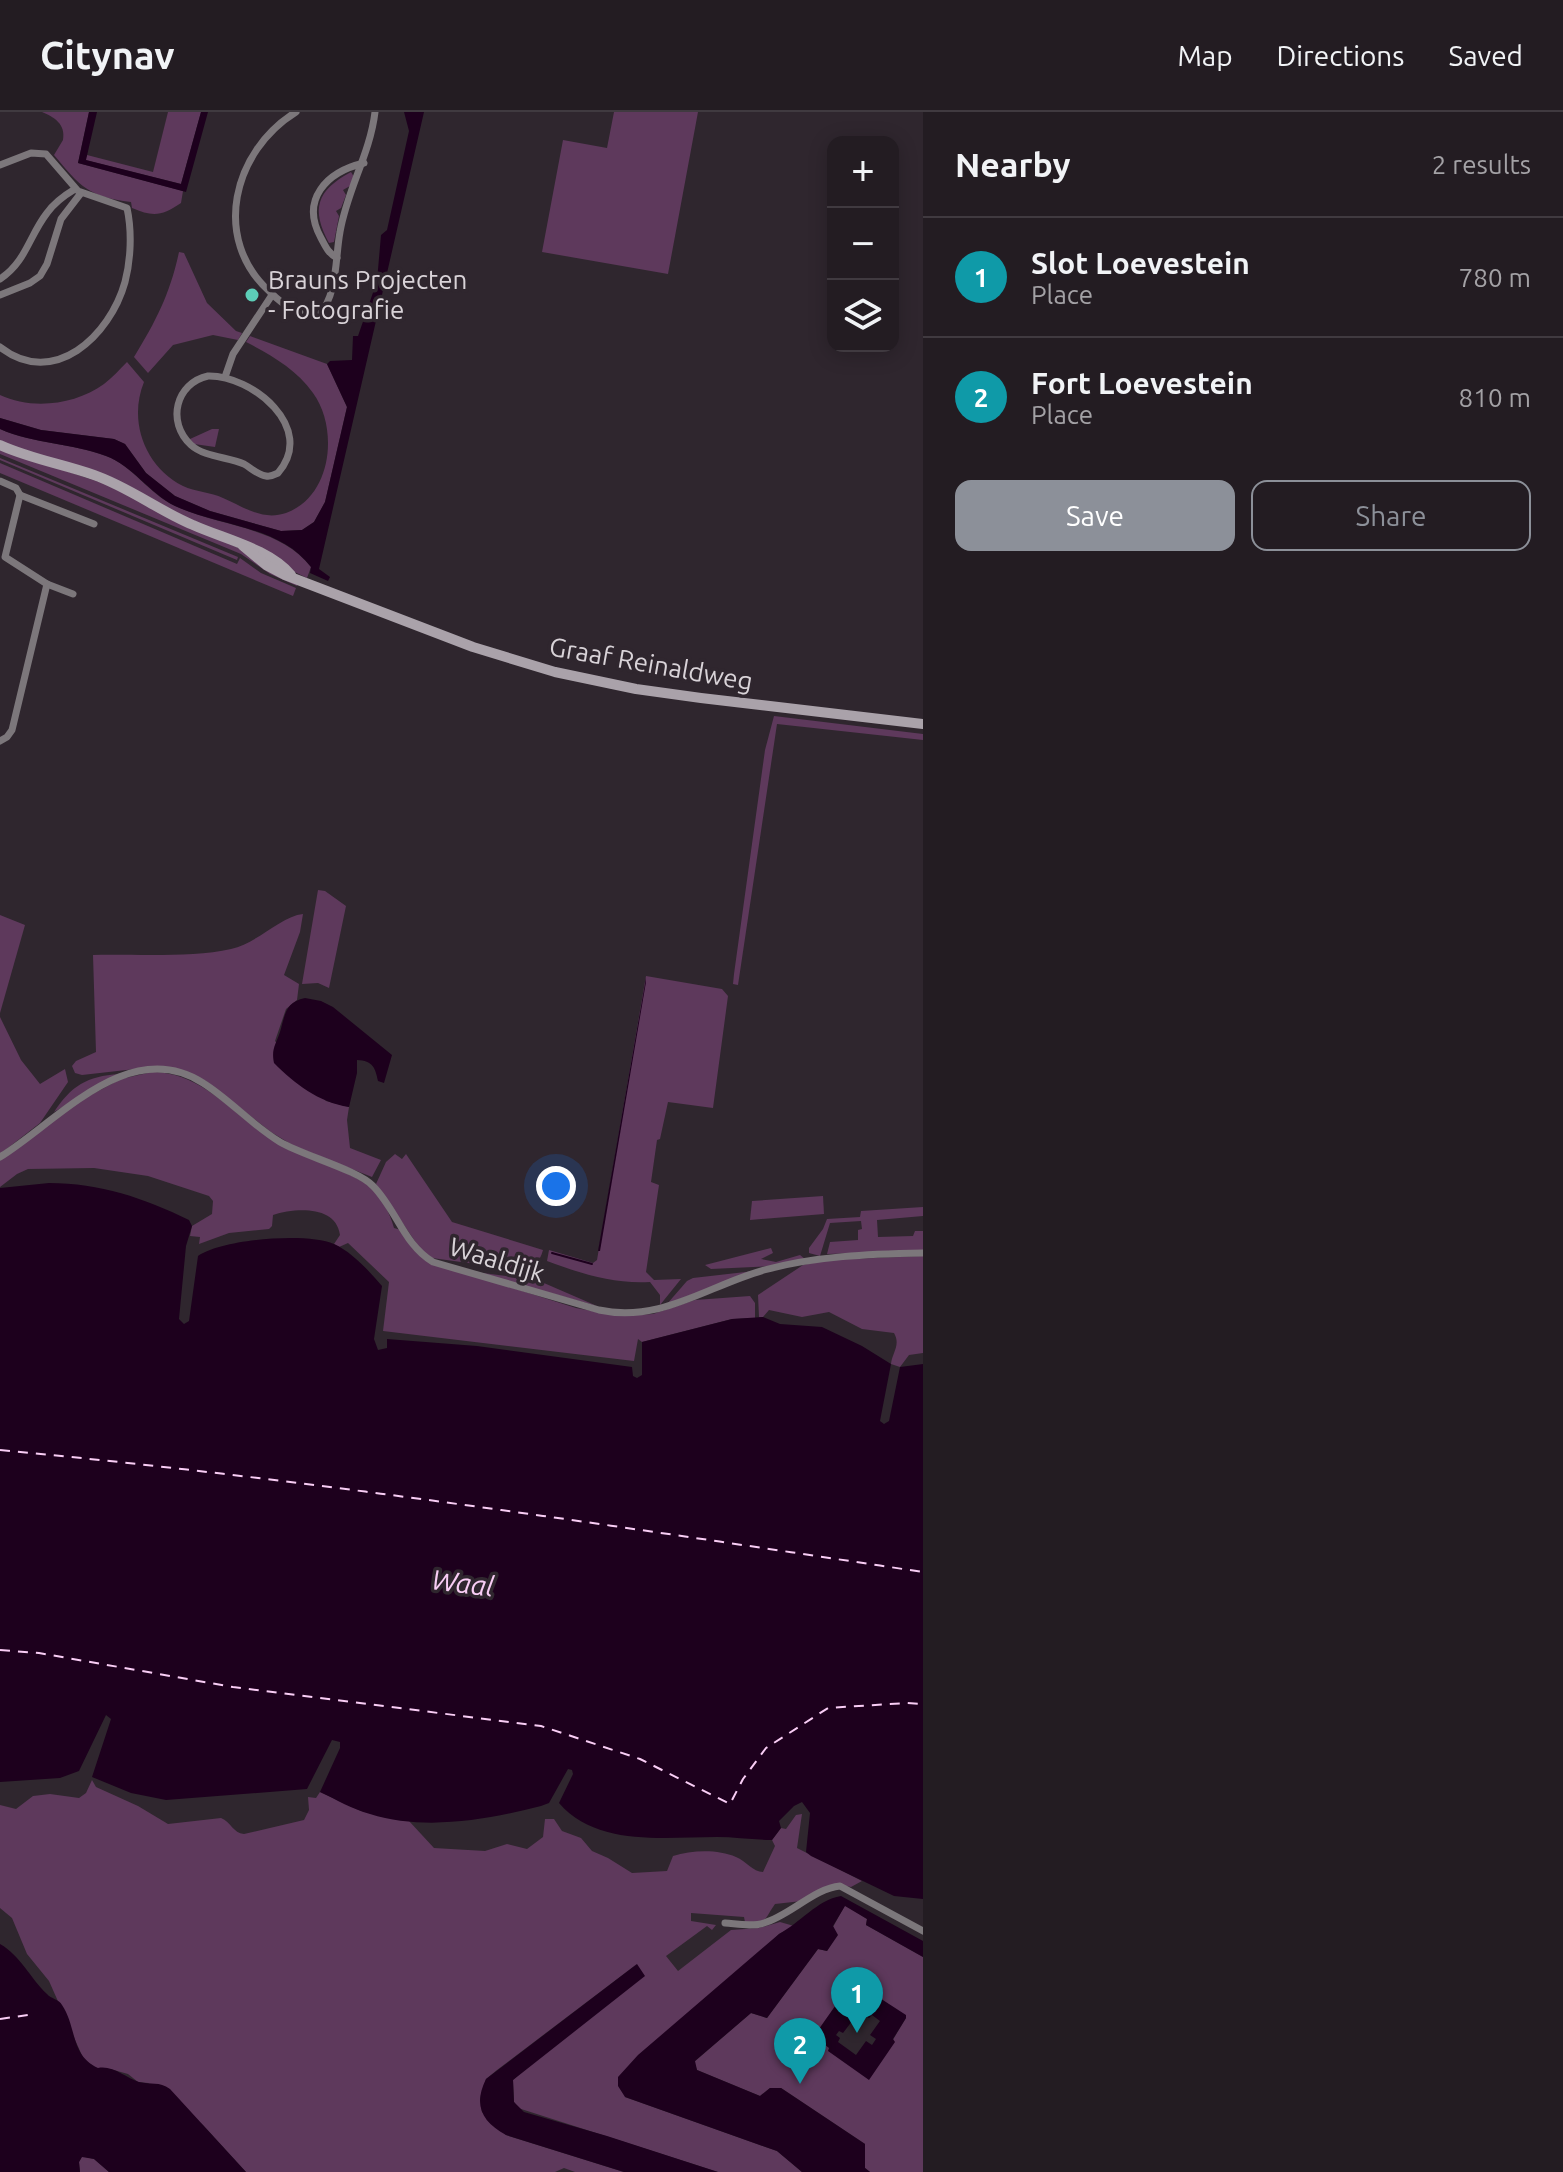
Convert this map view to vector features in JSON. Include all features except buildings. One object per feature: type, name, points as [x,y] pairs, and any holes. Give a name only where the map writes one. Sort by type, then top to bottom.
[{"type":"main road","name":"Graaf Reinaldweg","points":[[0,445],[37,460],[94,475],[189,524],[243,546],[276,571],[473,647],[555,672],[688,696],[923,724]]},
{"type":"street","points":[[296,112],[273,130],[253,153],[242,173],[236,198],[237,231],[245,260],[272,295],[300,313],[319,315],[336,269],[345,212],[364,163],[375,112]]},
{"type":"street","points":[[0,165],[24,155],[43,153],[55,162],[78,191],[125,207],[130,241],[125,281],[108,320],[81,348],[56,360],[27,360],[0,347]]},
{"type":"street","points":[[337,258],[329,252],[318,233],[313,206],[318,193],[328,181],[364,163]]},
{"type":"street","points":[[0,279],[26,254],[50,209],[78,191]]},
{"type":"street","points":[[0,295],[40,276],[47,264],[61,219],[78,191]]},
{"type":"street","points":[[225,377],[233,354],[272,295]]},
{"type":"street","points":[[203,377],[225,377],[258,392],[282,417],[289,452],[278,473],[264,476],[232,459],[198,450],[182,433],[177,411],[182,393],[203,377]]},
{"type":"street","points":[[0,481],[16,488],[20,495],[94,524]]},
{"type":"street","points":[[20,495],[2,556],[47,584],[73,594]]},
{"type":"street","points":[[0,741],[12,730],[47,584]]},
{"type":"street","name":"Waaldijk","points":[[0,1157],[75,1101],[102,1085],[133,1073],[174,1070],[202,1082],[281,1142],[372,1184],[412,1244],[433,1262],[599,1310],[623,1314],[650,1312],[671,1307],[756,1273],[822,1258],[923,1253]]},
{"type":"street","points":[[725,1923],[761,1924],[785,1914],[827,1889],[840,1886],[923,1931]]},
{"type":"shaded area","points":[[42,112],[89,112],[78,163],[183,191],[181,203],[163,213],[152,214],[132,208],[131,202],[104,197],[86,188],[54,155],[63,140],[63,130],[55,119]]},
{"type":"shaded area","points":[[168,112],[201,112],[181,184],[85,160],[87,155],[153,172]]},
{"type":"shaded area","points":[[614,112],[698,112],[668,274],[542,252],[563,140],[607,148]]},
{"type":"shaded area","points":[[351,172],[354,177],[350,186],[343,190],[346,195],[341,208],[336,211],[339,216],[334,242],[329,243],[320,220],[320,202],[330,186]]},
{"type":"shaded area","points":[[179,252],[184,253],[207,303],[242,333],[238,340],[213,335],[173,345],[148,373],[134,357],[161,307]]},
{"type":"shaded area","points":[[250,336],[327,364],[347,407],[325,502],[314,522],[302,530],[281,531],[210,511],[175,496],[146,473],[125,444],[114,439],[41,430],[0,418],[0,395],[26,403],[67,401],[104,384],[127,362],[144,382],[138,412],[143,442],[170,478],[183,486],[218,496],[253,512],[269,515],[286,513],[313,492],[322,477],[328,442],[326,425],[321,408],[306,384],[282,363],[246,342]]},
{"type":"shaded area","points":[[0,429],[106,456],[175,506],[283,543],[311,567],[307,578],[184,518],[0,441]]},
{"type":"shaded area","points":[[219,429],[215,447],[194,444],[190,439]]},
{"type":"shaded area","points":[[0,449],[111,486],[187,526],[239,548],[299,582],[297,586],[270,574],[241,554],[0,454]]},
{"type":"shaded area","points":[[0,460],[238,557],[237,560]]},
{"type":"shaded area","points":[[0,463],[237,564],[240,558],[261,573],[296,588],[293,596],[0,473]]},
{"type":"shaded area","points":[[774,716],[923,734],[923,740],[777,724],[738,985],[733,984],[734,974],[765,750]]},
{"type":"shaded area","points":[[318,890],[325,891],[346,906],[329,988],[318,983],[302,984]]},
{"type":"shaded area","points":[[303,914],[300,932],[284,975],[299,984],[297,1000],[286,1009],[275,1041],[326,1101],[349,1107],[350,1148],[381,1160],[372,1177],[294,1146],[271,1132],[206,1081],[186,1071],[153,1067],[82,1075],[75,1073],[72,1066],[76,1061],[96,1052],[93,955],[181,955],[231,949],[251,941],[286,919]]},
{"type":"shaded area","points":[[0,915],[25,925],[0,1013]]},
{"type":"shaded area","points":[[646,976],[722,989],[728,996],[713,1108],[668,1102],[660,1139],[657,1140],[651,1182],[659,1185],[646,1272],[654,1280],[681,1279],[660,1305],[660,1295],[650,1282],[598,1277],[547,1261],[549,1250],[593,1263],[597,1260]]},
{"type":"shaded area","points":[[0,1017],[21,1060],[40,1084],[65,1069],[68,1082],[40,1123],[0,1154]]},
{"type":"shaded area","points":[[152,1072],[171,1074],[204,1088],[279,1144],[369,1186],[384,1205],[394,1228],[401,1230],[413,1249],[427,1261],[576,1308],[619,1316],[653,1314],[695,1300],[750,1296],[755,1303],[755,1318],[732,1319],[642,1342],[638,1339],[634,1361],[383,1331],[389,1282],[348,1243],[339,1247],[334,1244],[340,1235],[337,1225],[323,1214],[303,1210],[273,1215],[269,1229],[229,1233],[199,1244],[200,1237],[190,1236],[192,1226],[212,1214],[213,1201],[209,1196],[148,1176],[94,1168],[28,1169],[0,1187],[0,1160],[74,1104],[121,1079]]},
{"type":"shaded area","points":[[119,1074],[54,1112],[67,1095],[81,1084],[98,1077]]},
{"type":"shaded area","points":[[395,1154],[402,1159],[406,1154],[452,1222],[543,1250],[538,1261],[520,1270],[432,1258],[421,1250],[376,1184],[386,1162]]},
{"type":"shaded area","points":[[823,1196],[824,1214],[750,1220],[752,1201]]},
{"type":"shaded area","points":[[923,1207],[923,1216],[877,1220],[878,1237],[913,1236],[915,1231],[923,1231],[923,1251],[827,1254],[830,1242],[858,1240],[861,1221],[830,1223],[820,1256],[809,1253],[827,1219],[860,1217],[861,1211]]},
{"type":"shaded area","points":[[771,1248],[773,1253],[761,1259],[776,1262],[800,1255],[805,1259],[774,1266],[711,1269],[705,1265]]},
{"type":"shaded area","points":[[923,1256],[923,1353],[909,1355],[900,1367],[891,1364],[896,1345],[894,1333],[862,1329],[829,1312],[802,1317],[769,1310],[759,1317],[758,1295],[803,1265],[826,1260]]},
{"type":"shaded area","points":[[754,1271],[667,1304],[693,1278]]},
{"type":"shaded area","points":[[475,1272],[537,1280],[597,1306]]},
{"type":"shaded area","points":[[92,1780],[96,1787],[168,1824],[221,1818],[244,1834],[304,1820],[309,1810],[308,1797],[316,1798],[320,1792],[361,1811],[409,1821],[434,1848],[485,1851],[507,1844],[527,1849],[543,1837],[545,1819],[554,1819],[562,1831],[581,1838],[592,1851],[632,1873],[667,1871],[673,1856],[705,1851],[729,1854],[763,1872],[775,1846],[772,1840],[781,1828],[786,1829],[796,1815],[802,1814],[797,1848],[862,1881],[851,1887],[835,1884],[802,1901],[775,1904],[758,1922],[745,1922],[744,1917],[691,1913],[691,1921],[716,1925],[712,1930],[707,1926],[666,1956],[678,1971],[731,1930],[759,1928],[780,1922],[794,1926],[779,1934],[625,2097],[777,2151],[802,2172],[718,2172],[518,2108],[514,2102],[513,2080],[637,1964],[486,2079],[480,2099],[482,2112],[506,2135],[624,2172],[575,2172],[564,2168],[555,2172],[246,2172],[203,2125],[148,2083],[138,2082],[128,2074],[98,2069],[84,2060],[49,1981],[27,1954],[12,1918],[0,1908],[0,1805],[16,1809],[33,1796],[50,1794],[79,1798],[86,1793]]},
{"type":"shaded area","points":[[845,1905],[867,1919],[866,1925],[923,1957],[923,2172],[870,2172],[865,2168],[865,2144],[781,2088],[770,2088],[760,2096],[697,2070],[694,2062],[751,2013],[767,2018],[818,1949],[827,1951],[837,1935],[833,1927]],"holes":[[[856,1982],[906,2018],[876,2068],[830,2048]]]},
{"type":"shaded area","points":[[82,2156],[94,2159],[109,2172],[80,2172]]},
{"type":"water","points":[[89,112],[97,112],[86,160],[181,184],[201,112],[208,112],[186,192],[78,163]]},
{"type":"water","points":[[404,112],[424,112],[319,569],[330,577],[328,581],[310,573],[311,567],[283,543],[175,506],[116,460],[0,429],[0,418],[41,430],[114,439],[125,444],[146,473],[175,496],[210,511],[281,531],[302,530],[314,522],[325,502],[347,407],[327,364],[330,361],[352,360],[353,336],[358,336],[377,281],[381,235],[387,230],[409,131]]},
{"type":"water","points":[[646,978],[600,1251],[598,1251]]},
{"type":"water","points":[[305,998],[333,1007],[392,1055],[384,1083],[378,1081],[370,1063],[357,1060],[349,1107],[327,1101],[308,1091],[274,1063],[274,1050],[287,1010],[293,1003]]},
{"type":"water","name":"Waal","points":[[49,1183],[121,1193],[189,1220],[192,1226],[186,1246],[179,1319],[184,1324],[189,1321],[198,1256],[226,1245],[265,1239],[305,1238],[341,1248],[382,1286],[374,1339],[378,1350],[387,1348],[387,1339],[477,1346],[632,1367],[633,1376],[637,1378],[642,1375],[642,1342],[732,1319],[763,1317],[780,1324],[822,1327],[891,1364],[880,1421],[884,1424],[889,1421],[900,1367],[923,1364],[923,1899],[894,1896],[806,1852],[810,1813],[802,1802],[779,1821],[781,1828],[772,1840],[632,1836],[592,1827],[559,1803],[573,1774],[568,1769],[549,1803],[541,1806],[456,1822],[412,1822],[363,1812],[320,1792],[340,1748],[340,1742],[332,1740],[307,1789],[166,1800],[131,1793],[92,1777],[111,1719],[106,1715],[79,1771],[60,1778],[0,1782],[0,1188]]},
{"type":"water","points":[[841,1896],[923,1941],[923,1957],[866,1925],[867,1919],[845,1906],[833,1926],[838,1935],[827,1951],[818,1949],[767,2018],[751,2013],[695,2061],[697,2070],[760,2096],[770,2088],[781,2088],[865,2144],[865,2168],[870,2172],[802,2172],[777,2151],[625,2097],[618,2086],[618,2077],[638,2055],[779,1934],[824,1902]]},
{"type":"water","points":[[0,1944],[14,1955],[49,1996],[61,2003],[78,2048],[89,2062],[139,2082],[159,2084],[170,2089],[246,2172],[109,2172],[94,2159],[82,2157],[80,2172],[0,2172]]},
{"type":"water","points":[[637,1964],[645,1976],[513,2080],[514,2102],[524,2112],[718,2172],[624,2172],[506,2135],[491,2124],[482,2112],[480,2097],[486,2079]]},
{"type":"water","points":[[852,1982],[906,2015],[893,2039],[895,2042],[869,2080],[828,2051],[829,2048],[814,2036]],"holes":[[[859,2012],[869,2018],[872,2015],[880,2021],[870,2035],[876,2039],[872,2045],[866,2041],[856,2055],[838,2042],[840,2038],[836,2035],[839,2031],[843,2033]]]},
{"type":"waterway","points":[[552,1253],[592,1264]]},
{"type":"ferry route","points":[[0,1450],[347,1489],[923,1572]]},
{"type":"ferry route","points":[[0,1650],[39,1653],[233,1687],[541,1726],[640,1759],[730,1804],[743,1779],[766,1748],[828,1708],[923,1704]]},
{"type":"ferry route","points":[[0,2019],[35,2014]]},
{"type":"place","name":"Brauns Projecten - Fotografie","points":[[252,295]]},
{"type":"place","name":"Slot Loevestein","points":[[857,2033]]},
{"type":"place","name":"Fort Loevestein","points":[[800,2084]]}]
